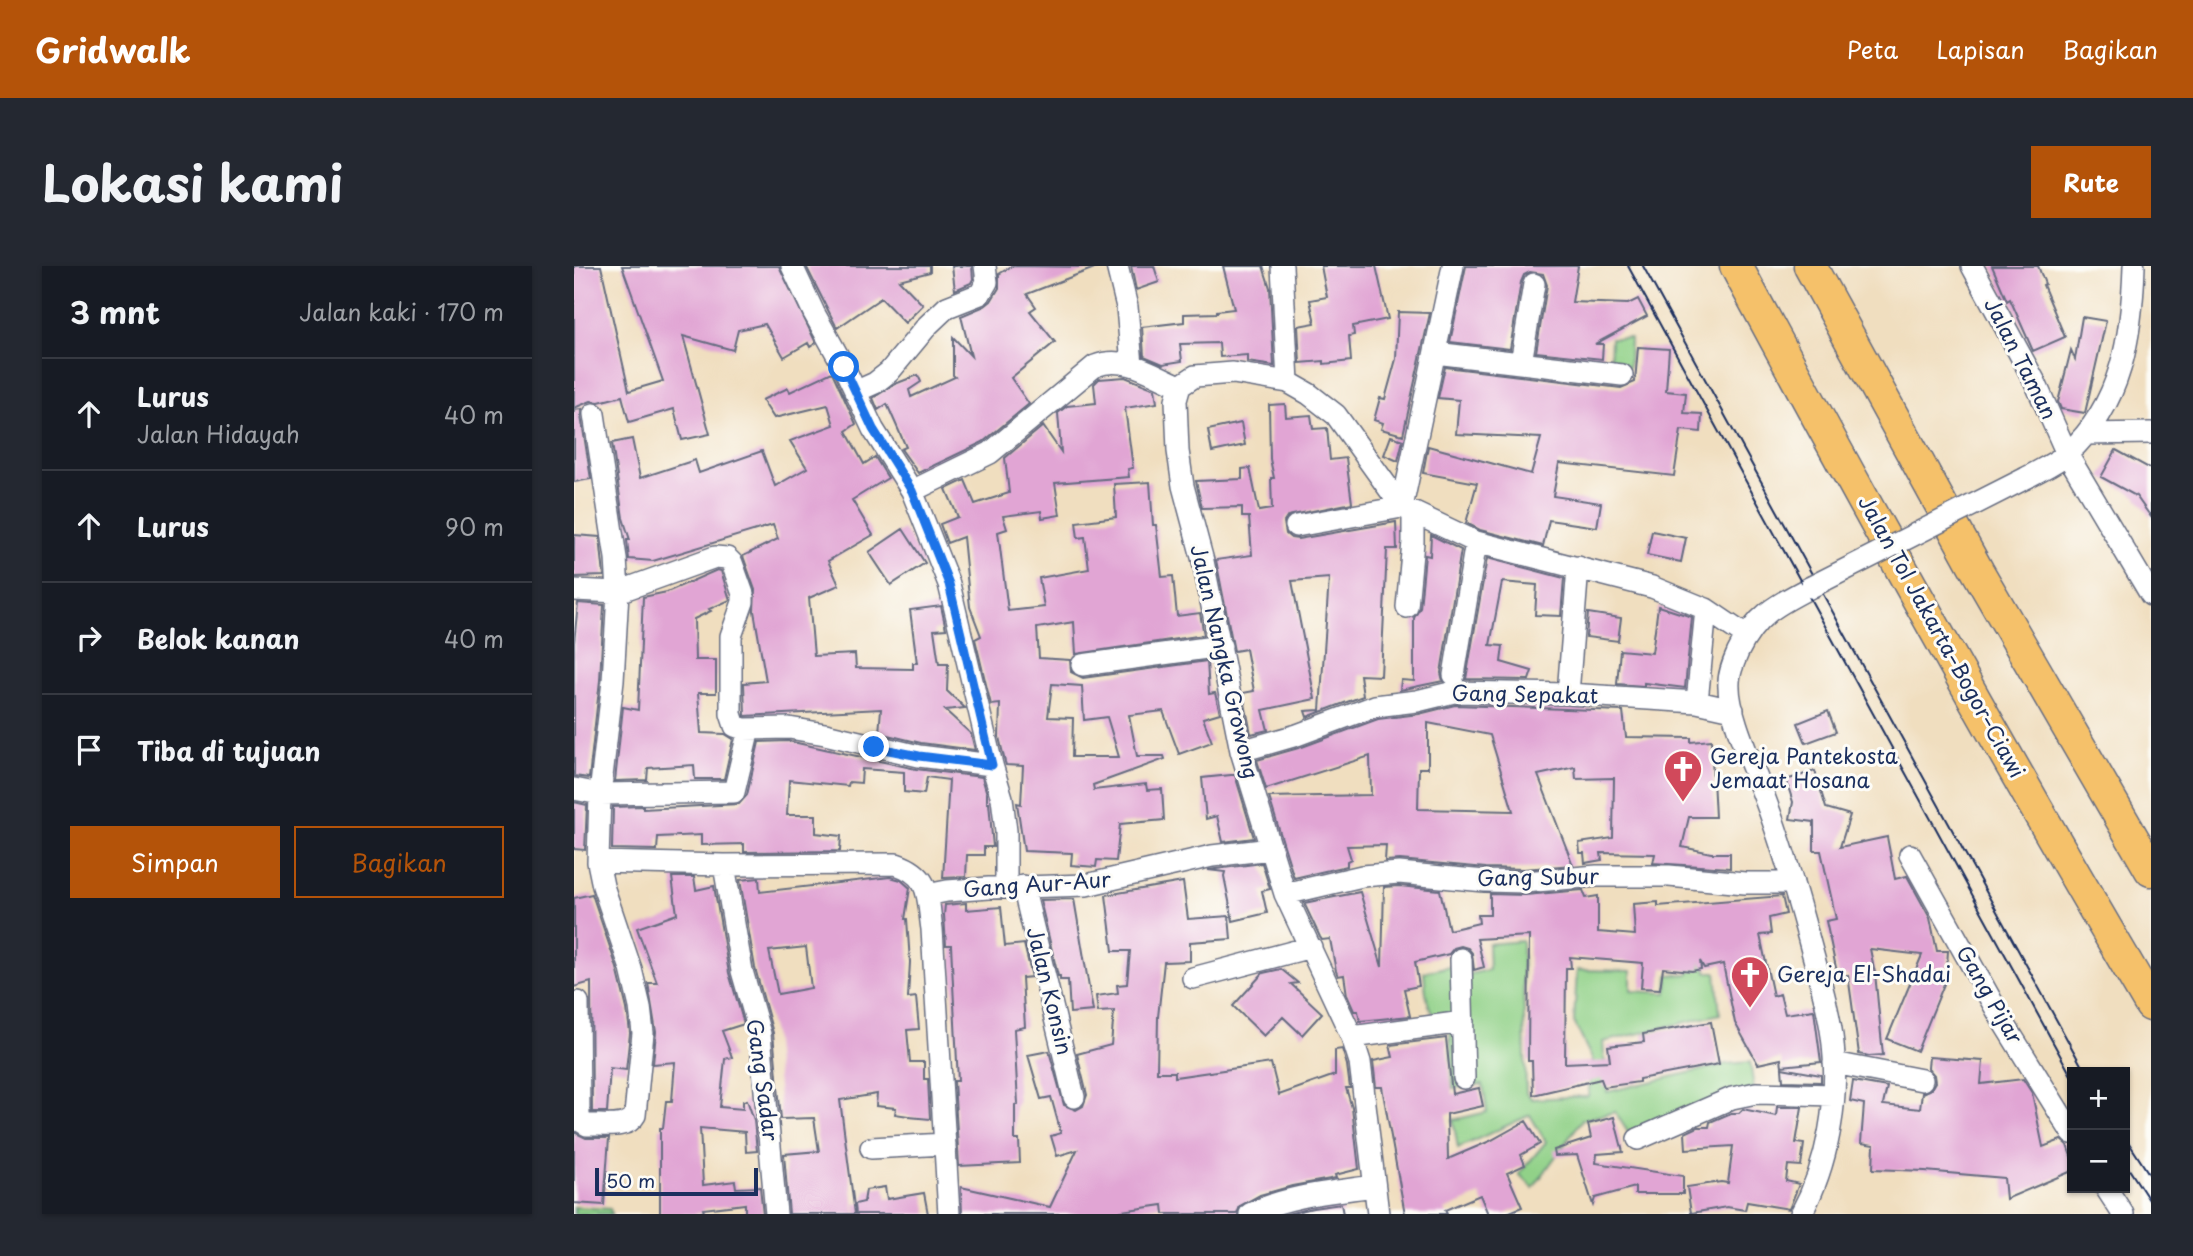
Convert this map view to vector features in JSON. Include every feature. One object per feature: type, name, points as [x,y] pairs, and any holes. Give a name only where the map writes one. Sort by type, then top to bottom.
[{"type":"highway","name":"Jalan Tol Jakarta–Bogor–Ciawi","points":[[1736,266],[1898,561],[2151,1005]]},
{"type":"highway","points":[[1810,266],[1978,572],[2151,870]]},
{"type":"street","name":"Jalan Konsin","points":[[792,266],[873,429],[912,491],[949,584],[1002,798],[1014,887],[1074,1097]]},
{"type":"street","points":[[856,392],[875,383],[889,372],[937,315],[947,307],[984,289],[987,282],[985,266]]},
{"type":"street","points":[[1117,266],[1127,307],[1132,365]]},
{"type":"street","points":[[1282,266],[1288,382]]},
{"type":"street","points":[[1407,607],[1413,541],[1407,510],[1453,266]]},
{"type":"street","name":"Jalan Taman","points":[[1972,266],[2035,382],[2067,454],[2151,595]]},
{"type":"street","points":[[1801,1214],[1821,1167],[1833,1095],[1834,1063],[1826,1009],[1793,883],[1733,710],[1729,681],[1734,661],[1746,636],[1769,610],[2026,478],[2067,454],[2097,420],[2120,373],[2139,275]]},
{"type":"street","points":[[1521,363],[1534,284]]},
{"type":"street","points":[[1435,352],[1622,375]]},
{"type":"street","points":[[912,491],[990,453],[1095,366],[1110,361],[1132,365],[1180,386],[1195,376],[1233,373],[1288,382],[1336,415],[1407,510],[1476,542],[1652,587],[1706,609],[1746,636]]},
{"type":"street","name":"Jalan Nangka Growong","points":[[1180,386],[1176,400],[1183,486],[1203,561],[1241,751],[1285,894],[1352,1037],[1364,1081],[1378,1214]]},
{"type":"street","points":[[578,1002],[579,1117],[587,1125],[626,1124],[635,1115],[643,1033],[631,970],[603,886],[598,862],[600,794],[613,681],[618,592],[616,558],[594,414]]},
{"type":"street","points":[[2085,434],[2151,433]]},
{"type":"street","points":[[1296,526],[1407,510]]},
{"type":"street","points":[[1454,675],[1476,542]]},
{"type":"street","points":[[574,590],[618,592],[723,556],[729,560],[743,594],[743,603],[731,636],[731,714],[735,726],[749,729],[789,728],[825,733],[919,756],[992,765]]},
{"type":"street","points":[[1568,694],[1578,567]]},
{"type":"street","points":[[1697,702],[1706,609]]},
{"type":"street","points":[[1082,665],[1221,646]]},
{"type":"street","name":"Gang Sepakat","points":[[1241,751],[1297,735],[1375,706],[1417,701],[1448,693],[1568,694],[1697,702],[1733,710]]},
{"type":"street","points":[[574,789],[600,794],[734,792],[749,729]]},
{"type":"street","name":"Gang Aur-Aur","points":[[927,895],[947,891],[1086,885],[1212,856],[1271,849]]},
{"type":"street","name":"Gang Pijar","points":[[1910,855],[2004,1025],[2070,1130]]},
{"type":"street","points":[[598,862],[724,865],[896,864],[911,869],[922,878],[932,929],[949,1214]]},
{"type":"street","name":"Gang Sadar","points":[[724,865],[742,971],[760,1034],[776,1214]]},
{"type":"street","name":"Gang Subur","points":[[1285,894],[1362,876],[1399,873],[1485,881],[1669,876],[1745,883],[1793,883]]},
{"type":"street","points":[[1193,978],[1311,947]]},
{"type":"street","points":[[1461,959],[1464,1078]]},
{"type":"street","points":[[1352,1037],[1463,1022]]},
{"type":"street","points":[[1834,1063],[1922,1080]]},
{"type":"street","points":[[1638,1139],[1732,1098],[1756,1093],[1833,1095]]},
{"type":"street","points":[[871,1148],[945,1144]]},
{"type":"street","points":[[1251,1214],[1274,1204],[1374,1186]]},
{"type":"street","points":[[2109,1193],[2123,1214]]},
{"type":"green space","points":[[1611,338],[1630,338],[1629,368],[1610,367]]},
{"type":"green space","points":[[1522,941],[1526,1093],[1532,1099],[1588,1096],[1593,1061],[1574,1022],[1577,970],[1631,971],[1631,991],[1667,993],[1668,975],[1689,974],[1689,951],[1705,949],[1707,972],[1716,972],[1720,1014],[1603,1042],[1607,1092],[1727,1064],[1750,1062],[1754,1089],[1631,1137],[1615,1112],[1582,1120],[1533,1188],[1519,1174],[1546,1142],[1530,1115],[1458,1148],[1453,1120],[1487,1112],[1483,1084],[1453,1088],[1450,1032],[1429,1005],[1424,972],[1455,965],[1459,976],[1489,970],[1488,944]]},
{"type":"green space","points":[[574,1207],[610,1209],[612,1214],[574,1214]]},
{"type":"building","points":[[574,266],[601,266],[629,391],[663,381],[622,266],[779,266],[816,343],[810,347],[808,343],[784,357],[765,324],[738,330],[733,350],[683,336],[710,434],[682,440],[674,409],[629,422],[622,396],[599,402],[591,401],[574,408]]},
{"type":"building","points":[[806,266],[930,266],[930,272],[899,280],[923,305],[905,323],[881,298],[837,328]]},
{"type":"building","points":[[952,266],[972,266],[971,283],[955,290]]},
{"type":"building","points":[[1012,266],[1097,267],[1027,294],[1036,307],[1030,311],[1055,342],[1011,378],[1029,404],[983,442],[918,473],[901,449],[906,447],[887,404],[878,410],[873,398],[895,384],[918,375],[921,382],[909,390],[911,397],[955,377],[953,337],[971,356],[961,316],[991,301],[999,288],[999,274]]},
{"type":"building","points":[[1131,266],[1154,266],[1159,282],[1136,290]]},
{"type":"building","points":[[1223,266],[1263,266],[1270,288],[1274,366],[1247,362],[1247,355],[1220,357],[1219,343],[1180,344],[1182,361],[1163,364],[1144,356],[1142,327],[1184,322],[1184,314],[1217,313],[1234,309]]},
{"type":"building","points":[[1321,266],[1376,266],[1388,319],[1353,326],[1354,335],[1349,336],[1351,361],[1300,363],[1298,326],[1315,323],[1310,300],[1327,297]]},
{"type":"building","points":[[1466,266],[1578,266],[1572,302],[1628,304],[1638,299],[1647,316],[1595,344],[1603,344],[1602,359],[1536,352],[1547,285],[1543,274],[1530,272],[1524,275],[1521,282],[1510,349],[1450,342]]},
{"type":"building","points":[[1992,266],[2038,266],[2065,337],[2033,351]]},
{"type":"building","points":[[1398,312],[1430,313],[1403,435],[1381,429],[1383,423],[1374,420],[1380,398],[1385,399],[1396,359]]},
{"type":"building","points":[[2082,317],[2106,321],[2085,413],[2061,409],[2058,402],[2071,350],[2075,359]]},
{"type":"building","points":[[1638,347],[1669,349],[1666,391],[1686,393],[1684,413],[1702,414],[1701,432],[1681,430],[1674,476],[1559,463],[1553,496],[1601,503],[1597,527],[1549,520],[1543,546],[1480,530],[1466,523],[1477,483],[1423,473],[1428,446],[1531,474],[1541,438],[1456,434],[1459,400],[1438,398],[1445,367],[1621,388],[1635,382]]},
{"type":"building","points":[[832,372],[856,424],[846,431],[864,464],[875,457],[888,478],[852,500],[873,535],[828,561],[839,585],[809,598],[814,656],[855,654],[856,668],[913,669],[913,663],[917,663],[910,610],[941,606],[946,629],[934,630],[939,664],[948,664],[947,691],[965,708],[945,710],[971,734],[975,750],[921,743],[879,733],[881,709],[745,716],[744,683],[766,681],[754,611],[755,590],[743,556],[778,539],[773,525],[653,561],[629,559],[627,540],[630,540],[623,518],[612,443],[632,439],[640,478],[695,460],[699,473],[762,451],[775,486],[807,468],[790,441],[834,425],[828,405],[774,418],[762,400],[788,388],[790,392]]},
{"type":"building","points":[[1125,377],[1155,389],[1157,403],[1125,408],[1133,468],[1128,469],[1129,477],[1055,483],[1060,515],[1042,518],[1041,511],[1003,516],[1007,529],[998,532],[1008,611],[1044,607],[1039,578],[1089,569],[1085,537],[1078,538],[1076,522],[1116,517],[1114,484],[1150,482],[1153,525],[1156,525],[1162,577],[1173,576],[1177,616],[1200,613],[1204,635],[1076,654],[1074,622],[1037,628],[1039,658],[1070,660],[1071,672],[1083,678],[1207,661],[1209,694],[1215,693],[1220,713],[1203,718],[1212,742],[1179,754],[1163,711],[1129,715],[1137,756],[1164,756],[1165,759],[1093,785],[1094,790],[1146,784],[1147,790],[1162,789],[1164,820],[1120,824],[1116,861],[1097,860],[1096,867],[1071,865],[1072,853],[1024,851],[1017,803],[1021,804],[1023,766],[1006,765],[1005,762],[999,737],[1000,704],[991,705],[975,639],[981,636],[970,607],[963,537],[947,543],[940,524],[958,517],[946,489],[965,480],[975,504],[1009,493],[1005,458],[1043,426],[1061,452],[1058,413],[1067,406],[1096,403],[1094,384],[1099,379]],"holes":[[[1052,684],[1082,686],[1084,720],[1107,717],[1119,757],[1072,757],[1073,718],[1048,717]]]},
{"type":"building","points":[[1285,404],[1286,417],[1311,415],[1313,429],[1327,428],[1330,460],[1346,458],[1352,503],[1288,516],[1284,522],[1286,534],[1298,539],[1396,522],[1397,549],[1387,549],[1381,676],[1360,675],[1363,696],[1307,717],[1305,711],[1320,710],[1329,578],[1292,581],[1315,699],[1263,710],[1268,730],[1251,734],[1243,693],[1254,691],[1246,649],[1234,651],[1216,560],[1252,555],[1249,517],[1242,517],[1242,507],[1202,508],[1196,481],[1242,479],[1242,469],[1250,468],[1259,511],[1272,509],[1271,478],[1274,478],[1270,459],[1269,405]]},
{"type":"building","points":[[582,409],[591,479],[574,482],[574,410]]},
{"type":"building","points":[[1241,423],[1245,445],[1212,452],[1208,430]]},
{"type":"building","points":[[1391,436],[1403,440],[1398,461],[1384,455]]},
{"type":"building","points":[[2116,450],[2151,469],[2151,517],[2136,496],[2101,477]]},
{"type":"building","points":[[903,529],[925,563],[891,585],[869,552]]},
{"type":"building","points":[[1652,531],[1686,538],[1681,562],[1647,555]]},
{"type":"building","points":[[574,535],[600,537],[604,576],[574,577]]},
{"type":"building","points":[[1431,535],[1461,550],[1441,673],[1443,681],[1400,690],[1401,680],[1414,681],[1414,618],[1420,608],[1425,555],[1430,556]]},
{"type":"building","points":[[1487,558],[1564,578],[1561,616],[1535,615],[1537,585],[1502,582],[1490,645],[1503,646],[1501,662],[1532,671],[1529,680],[1466,679]]},
{"type":"building","points":[[717,570],[721,571],[730,600],[694,619],[695,660],[716,660],[716,693],[698,693],[701,733],[725,734],[733,739],[724,779],[695,779],[694,765],[648,768],[647,780],[615,781],[623,707],[638,710],[643,597],[667,592]]},
{"type":"building","points":[[578,603],[604,605],[600,680],[589,778],[574,776],[574,643]]},
{"type":"building","points":[[1658,606],[1692,617],[1685,688],[1644,683],[1644,686],[1617,684],[1620,650],[1652,653]]},
{"type":"building","points":[[1588,613],[1621,618],[1618,641],[1586,637]]},
{"type":"building","points":[[1455,705],[1623,711],[1626,737],[1691,738],[1691,742],[1711,740],[1715,817],[1689,817],[1682,847],[1711,853],[1730,853],[1730,868],[1653,863],[1655,854],[1601,853],[1602,860],[1585,863],[1579,843],[1613,838],[1614,778],[1576,779],[1575,767],[1538,775],[1573,865],[1524,869],[1385,861],[1386,845],[1347,846],[1351,859],[1347,861],[1347,866],[1294,878],[1269,797],[1371,795],[1370,756],[1266,789],[1257,760],[1302,747],[1378,719],[1419,714]],"holes":[[[1428,723],[1490,735],[1513,811],[1418,809],[1419,768],[1428,768]]]},
{"type":"building","points":[[1828,711],[1836,732],[1806,743],[1798,723]]},
{"type":"building","points":[[788,741],[916,769],[982,777],[989,803],[993,847],[984,847],[984,855],[967,855],[966,877],[943,878],[949,780],[927,777],[924,794],[904,792],[904,772],[862,769],[861,783],[849,782],[848,786],[789,780],[787,815],[816,815],[816,833],[841,836],[840,851],[744,852],[744,844],[701,845],[701,835],[658,837],[657,850],[612,849],[613,807],[643,806],[643,809],[739,804],[747,795],[759,742]]},
{"type":"building","points":[[1815,771],[1826,808],[1850,815],[1840,847],[1887,837],[1895,879],[1907,876],[1930,918],[1937,951],[1948,951],[1946,979],[1917,1051],[1887,1039],[1922,955],[1870,949],[1883,1055],[1859,1054],[1848,975],[1838,977],[1826,921],[1836,919],[1821,851],[1814,851],[1814,822],[1790,819],[1793,802],[1786,780]]},
{"type":"building","points":[[1235,775],[1254,838],[1223,842],[1217,816],[1206,819],[1202,778]]},
{"type":"building","points":[[574,802],[587,805],[585,850],[574,849]]},
{"type":"building","points":[[1262,863],[1270,889],[1262,891],[1267,913],[1233,921],[1225,872],[1208,870]]},
{"type":"building","points":[[672,877],[694,877],[696,890],[714,886],[729,973],[744,1024],[722,1031],[732,1057],[725,1059],[720,1107],[743,1109],[743,1101],[747,1100],[754,1120],[757,1151],[746,1152],[745,1132],[700,1128],[703,1185],[735,1181],[736,1188],[760,1187],[763,1214],[745,1214],[745,1204],[703,1209],[704,1212],[693,1214],[660,1214],[660,1128],[663,1128],[666,1101],[672,1101],[675,1062],[653,1064],[656,1032],[648,983],[657,983],[637,928],[677,914]]},
{"type":"building","points":[[890,877],[901,880],[910,888],[905,919],[910,962],[908,998],[916,997],[919,1029],[907,1030],[910,1062],[924,1062],[924,1079],[928,1079],[930,1119],[895,1114],[896,1108],[876,1106],[877,1094],[840,1100],[855,1214],[789,1214],[784,1154],[819,1151],[814,1118],[781,1119],[773,1033],[755,968],[740,880],[759,878],[760,892]],"holes":[[[806,947],[811,988],[778,994],[769,951]]]},
{"type":"building","points":[[1183,882],[1188,919],[1229,916],[1231,939],[1190,942],[1190,961],[1164,962],[1158,1017],[1157,1072],[1175,1072],[1175,1077],[1271,1063],[1279,1095],[1335,1075],[1335,1050],[1342,1049],[1347,1065],[1350,1088],[1346,1088],[1352,1108],[1359,1169],[1335,1175],[1336,1178],[1260,1195],[1240,1206],[1237,1214],[1164,1214],[1163,1205],[1121,1211],[1122,1214],[962,1214],[961,1187],[1050,1207],[1077,1150],[1057,1156],[1051,1136],[1061,1133],[1051,1097],[1041,1099],[1028,1055],[1049,1051],[1064,1105],[1076,1110],[1083,1106],[1087,1095],[1077,1054],[1111,1045],[1114,1011],[1098,1012],[1096,996],[1118,993],[1117,985],[1127,984],[1130,951],[1113,951],[1106,895]]},
{"type":"building","points":[[1384,887],[1440,890],[1449,930],[1479,923],[1478,915],[1490,915],[1490,894],[1525,895],[1583,890],[1586,898],[1598,896],[1598,932],[1635,935],[1633,904],[1658,902],[1658,906],[1782,896],[1786,914],[1769,918],[1771,934],[1760,935],[1773,996],[1780,994],[1785,1014],[1814,1010],[1821,1062],[1782,1066],[1781,1059],[1758,1064],[1735,1023],[1723,964],[1704,968],[1700,961],[1701,969],[1692,971],[1663,968],[1660,989],[1641,988],[1643,963],[1570,957],[1571,968],[1566,968],[1565,1063],[1610,1061],[1608,1046],[1644,1042],[1643,1034],[1711,1022],[1719,1064],[1604,1087],[1601,1079],[1533,1095],[1532,1061],[1528,1061],[1529,936],[1477,939],[1484,967],[1474,970],[1472,953],[1461,946],[1454,948],[1449,954],[1415,962],[1419,986],[1404,989],[1410,1016],[1360,1021],[1358,1011],[1354,1011],[1347,995],[1344,975],[1338,976],[1336,971],[1330,939],[1322,940],[1304,903],[1360,892],[1382,967]]},
{"type":"building","points":[[592,894],[617,968],[630,1033],[626,1070],[610,1068],[607,1112],[592,1112],[591,982],[574,987],[574,898]]},
{"type":"building","points":[[1074,899],[1093,1011],[1070,1013],[1068,980],[1060,980],[1058,976],[1040,900]]},
{"type":"building","points":[[966,903],[966,910],[1001,907],[1005,946],[1024,944],[1032,977],[1022,978],[1025,1027],[1014,1029],[1018,1104],[1015,1105],[1015,1140],[1019,1140],[1020,1163],[959,1166],[951,945],[946,945],[944,915],[945,905]]},
{"type":"building","points":[[1281,969],[1298,983],[1291,984],[1322,1013],[1302,1035],[1283,1017],[1264,1036],[1233,1006],[1263,973]]},
{"type":"building","points":[[1446,1038],[1452,1094],[1479,1088],[1483,1106],[1447,1114],[1448,1159],[1490,1141],[1526,1121],[1540,1144],[1521,1155],[1525,1165],[1507,1173],[1522,1207],[1505,1214],[1488,1214],[1480,1195],[1445,1210],[1447,1214],[1405,1214],[1382,1087],[1376,1087],[1373,1061],[1393,1057],[1390,1045]]},
{"type":"building","points":[[1929,1057],[1983,1061],[1981,1084],[2023,1079],[2032,1093],[2043,1147],[2061,1140],[2067,1145],[2067,1173],[2006,1199],[2004,1178],[1873,1169],[1874,1145],[1861,1143],[1864,1104],[1850,1101],[1853,1081],[1887,1087],[1883,1105],[1920,1109],[1922,1093],[1931,1089],[1935,1082],[1934,1075],[1928,1068]]},
{"type":"building","points":[[1782,1068],[1821,1075],[1821,1082],[1783,1081]]},
{"type":"building","points":[[1777,1107],[1802,1107],[1796,1143],[1804,1144],[1801,1166],[1788,1165],[1786,1181],[1799,1184],[1789,1209],[1747,1202],[1745,1210],[1727,1207],[1691,1213],[1687,1187],[1728,1183],[1733,1146],[1686,1149],[1685,1133],[1698,1127],[1709,1127],[1710,1122],[1731,1113],[1739,1113],[1743,1109],[1776,1116]]},
{"type":"building","points":[[1614,1117],[1623,1152],[1597,1154],[1596,1163],[1683,1176],[1683,1194],[1635,1194],[1635,1187],[1595,1198],[1593,1205],[1577,1155],[1555,1156],[1554,1150],[1591,1138],[1588,1124]]},
{"type":"building","points":[[574,1132],[586,1138],[609,1138],[604,1205],[574,1203]]},
{"type":"building","points":[[885,1187],[887,1199],[924,1193],[928,1214],[856,1214],[855,1204],[864,1202],[866,1190]]},
{"type":"building","points":[[1341,1204],[1343,1214],[1287,1214],[1313,1208]]},
{"type":"tram line","points":[[1628,266],[2067,1068]]},
{"type":"tram line","points":[[1643,266],[2082,1067]]},
{"type":"tram line","points":[[2130,1145],[2151,1177]]},
{"type":"tram line","points":[[2130,1171],[2151,1203]]},
{"type":"place","name":"Gereja Pantekosta Jemaat Hosana","points":[[1683,803]]},
{"type":"place","name":"Gereja El-Shadai","points":[[1750,1009]]},
{"type":"route","points":[[844,367],[873,429],[912,491],[949,584],[992,765],[919,756],[874,747]]}]
